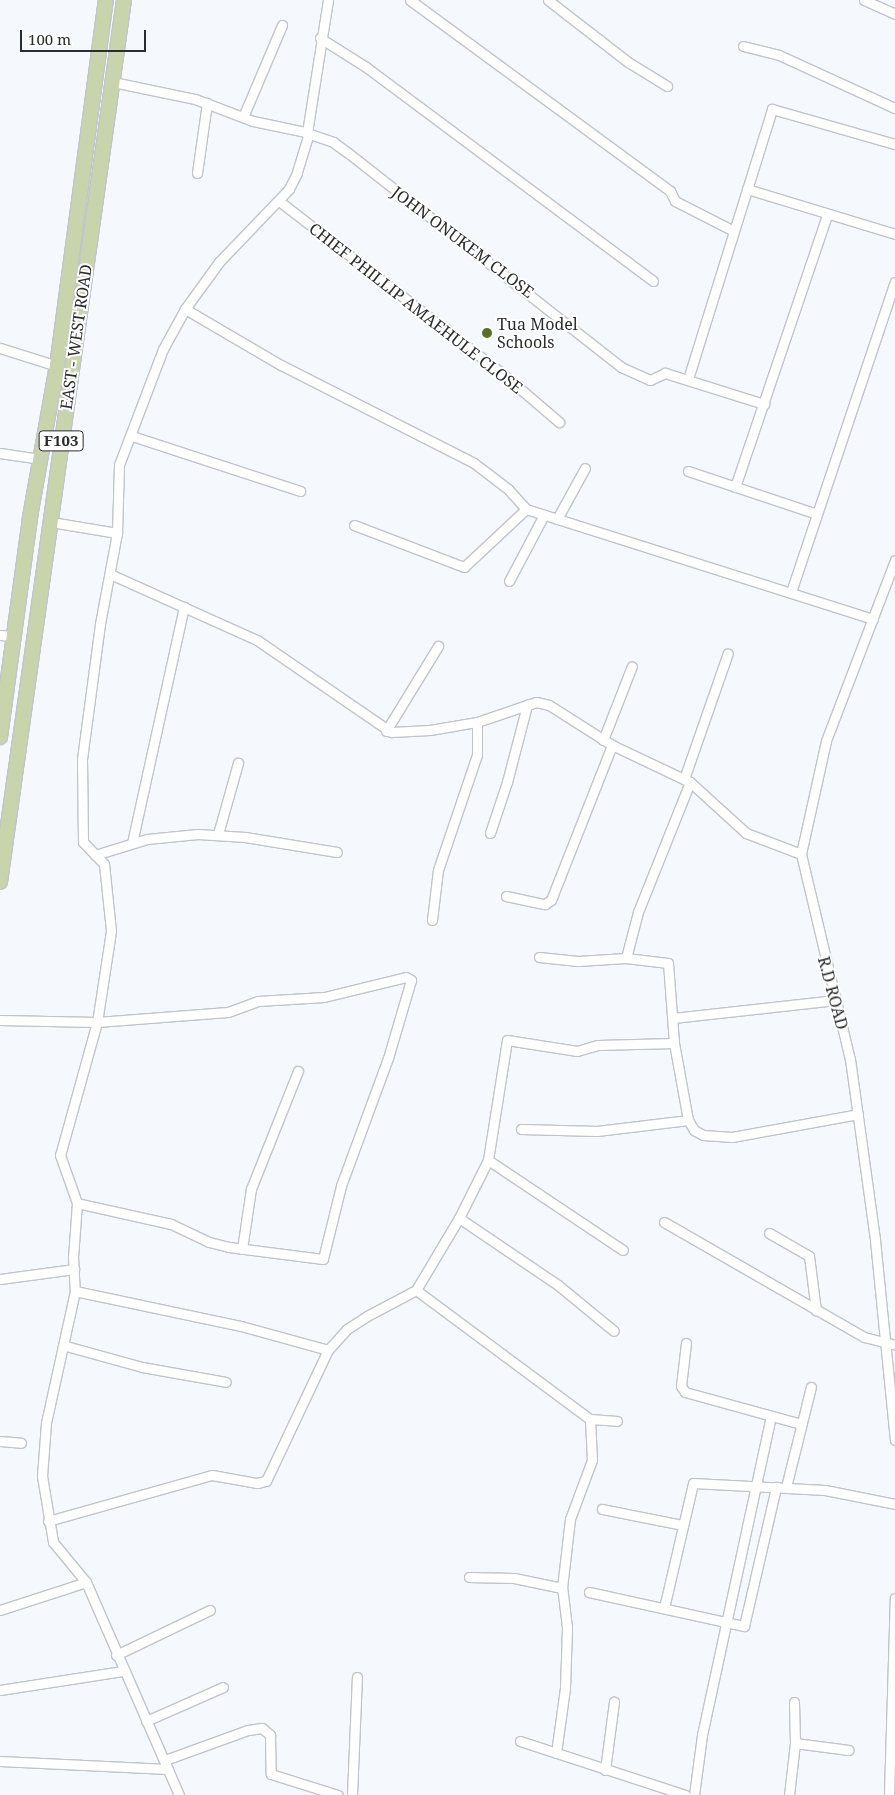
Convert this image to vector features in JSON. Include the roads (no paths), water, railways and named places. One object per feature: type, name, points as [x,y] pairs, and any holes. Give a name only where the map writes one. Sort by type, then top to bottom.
[{"type":"main road","name":"EAST - WEST ROAD","points":[[0,737],[7,635],[57,366],[106,0]]},
{"type":"main road","name":"EAST - WEST ROAD","points":[[0,882],[124,0]]},
{"type":"street","points":[[179,1795],[165,1760],[116,1655],[86,1582],[56,1548],[48,1521],[43,1448],[66,1346],[75,1291],[77,1203],[60,1155],[97,1022],[111,931],[104,864],[83,842],[82,759],[118,533],[118,473],[154,370],[185,309],[219,262],[279,201],[297,173],[307,133],[320,38],[328,0]]},
{"type":"street","points":[[410,0],[670,191],[675,201],[734,231]]},
{"type":"street","points":[[548,0],[628,62],[667,86]]},
{"type":"street","points":[[864,0],[895,14]]},
{"type":"street","points":[[243,117],[282,24]]},
{"type":"street","points":[[320,38],[366,67],[653,281]]},
{"type":"street","points":[[743,46],[779,55],[895,108]]},
{"type":"street","name":"JOHN ONUKEM CLOSE","points":[[113,82],[207,103],[243,117],[307,133],[333,142],[614,359],[621,367],[650,380],[665,373],[688,379]]},
{"type":"street","points":[[197,173],[207,103]]},
{"type":"street","points":[[764,404],[688,379],[772,109],[895,144]]},
{"type":"street","points":[[747,189],[827,215],[895,234]]},
{"type":"street","name":"CHIEF PHILLIP AMAEHULE CLOSE","points":[[279,201],[559,422]]},
{"type":"street","points":[[735,487],[827,215]]},
{"type":"street","points":[[791,592],[895,282]]},
{"type":"street","points":[[185,309],[281,365],[474,463],[497,479],[526,510],[873,619]]},
{"type":"street","points":[[0,348],[57,366]]},
{"type":"street","points":[[132,436],[300,491]]},
{"type":"street","points":[[0,453],[40,459]]},
{"type":"street","points":[[557,519],[585,468]]},
{"type":"street","points":[[688,471],[817,514]]},
{"type":"street","points":[[354,525],[464,567],[526,510]]},
{"type":"street","points":[[508,581],[544,515]]},
{"type":"street","points":[[50,522],[118,533]]},
{"type":"street","name":"R.D ROAD","points":[[895,560],[826,741],[801,854],[818,934],[836,1000],[858,1114],[891,1345],[895,1440]]},
{"type":"street","points":[[110,574],[184,606],[284,656],[386,730],[399,734],[477,722],[536,702],[549,705],[612,745],[687,780],[737,828],[801,854]]},
{"type":"street","points":[[132,843],[184,606]]},
{"type":"street","points":[[386,730],[438,646]]},
{"type":"street","points":[[626,958],[638,912],[687,780],[728,653]]},
{"type":"street","points":[[604,740],[632,666]]},
{"type":"street","points":[[490,833],[507,782],[527,705]]},
{"type":"street","points":[[432,920],[438,870],[477,755],[477,722]]},
{"type":"street","points":[[506,896],[545,904],[551,900],[612,745]]},
{"type":"street","points":[[218,834],[238,763]]},
{"type":"street","points":[[95,854],[132,843],[172,835],[218,834],[337,852]]},
{"type":"street","points":[[539,957],[578,961],[626,958],[668,964],[674,1043],[688,1120],[694,1130],[703,1135],[732,1137],[858,1114]]},
{"type":"street","points":[[0,1020],[97,1022],[228,1012],[258,1001],[324,996],[406,977],[411,980],[388,1058],[341,1186],[323,1259],[242,1249],[209,1242],[171,1224],[77,1203]]},
{"type":"street","points":[[673,1018],[836,1000]]},
{"type":"street","points":[[48,1521],[212,1475],[263,1483],[328,1350],[347,1329],[416,1290],[459,1218],[488,1160],[507,1040],[576,1050],[598,1045],[674,1043]]},
{"type":"street","points":[[242,1249],[251,1189],[298,1071]]},
{"type":"street","points":[[521,1129],[597,1131],[688,1120]]},
{"type":"street","points":[[488,1160],[623,1250]]},
{"type":"street","points":[[459,1218],[558,1285],[614,1331]]},
{"type":"street","points":[[664,1222],[816,1311],[864,1337],[891,1345]]},
{"type":"street","points":[[769,1232],[809,1256],[816,1311]]},
{"type":"street","points":[[0,1279],[74,1269]]},
{"type":"street","points":[[416,1290],[590,1419],[617,1421]]},
{"type":"street","points":[[75,1291],[242,1326],[328,1350]]},
{"type":"street","points":[[686,1344],[681,1386],[685,1392],[801,1424]]},
{"type":"street","points":[[66,1346],[142,1367],[226,1382]]},
{"type":"street","points":[[786,1487],[812,1387]]},
{"type":"street","points":[[556,1753],[565,1688],[567,1627],[562,1588],[570,1519],[592,1460],[590,1419]]},
{"type":"street","points":[[694,1795],[702,1734],[770,1421]]},
{"type":"street","points":[[0,1441],[21,1443]]},
{"type":"street","points":[[664,1608],[693,1483],[825,1490],[895,1504]]},
{"type":"street","points":[[588,1592],[746,1624],[776,1487]]},
{"type":"street","points":[[602,1509],[682,1525]]},
{"type":"street","points":[[470,1577],[514,1578],[562,1588]]},
{"type":"street","points":[[0,1610],[86,1582]]},
{"type":"street","points":[[889,1795],[895,1598]]},
{"type":"street","points":[[116,1655],[210,1610]]},
{"type":"street","points":[[0,1690],[123,1671]]},
{"type":"street","points":[[352,1795],[356,1677]]},
{"type":"street","points":[[146,1721],[222,1687]]},
{"type":"street","points":[[605,1770],[614,1702]]},
{"type":"street","points":[[790,1795],[795,1743],[794,1702]]},
{"type":"street","points":[[165,1760],[248,1730],[262,1728],[270,1735],[271,1774],[338,1795]]},
{"type":"street","points":[[520,1741],[685,1795]]},
{"type":"street","points":[[795,1743],[849,1750]]},
{"type":"street","points":[[0,1761],[168,1770]]},
{"type":"place","name":"Tua Model Schools","points":[[487,333]]}]
